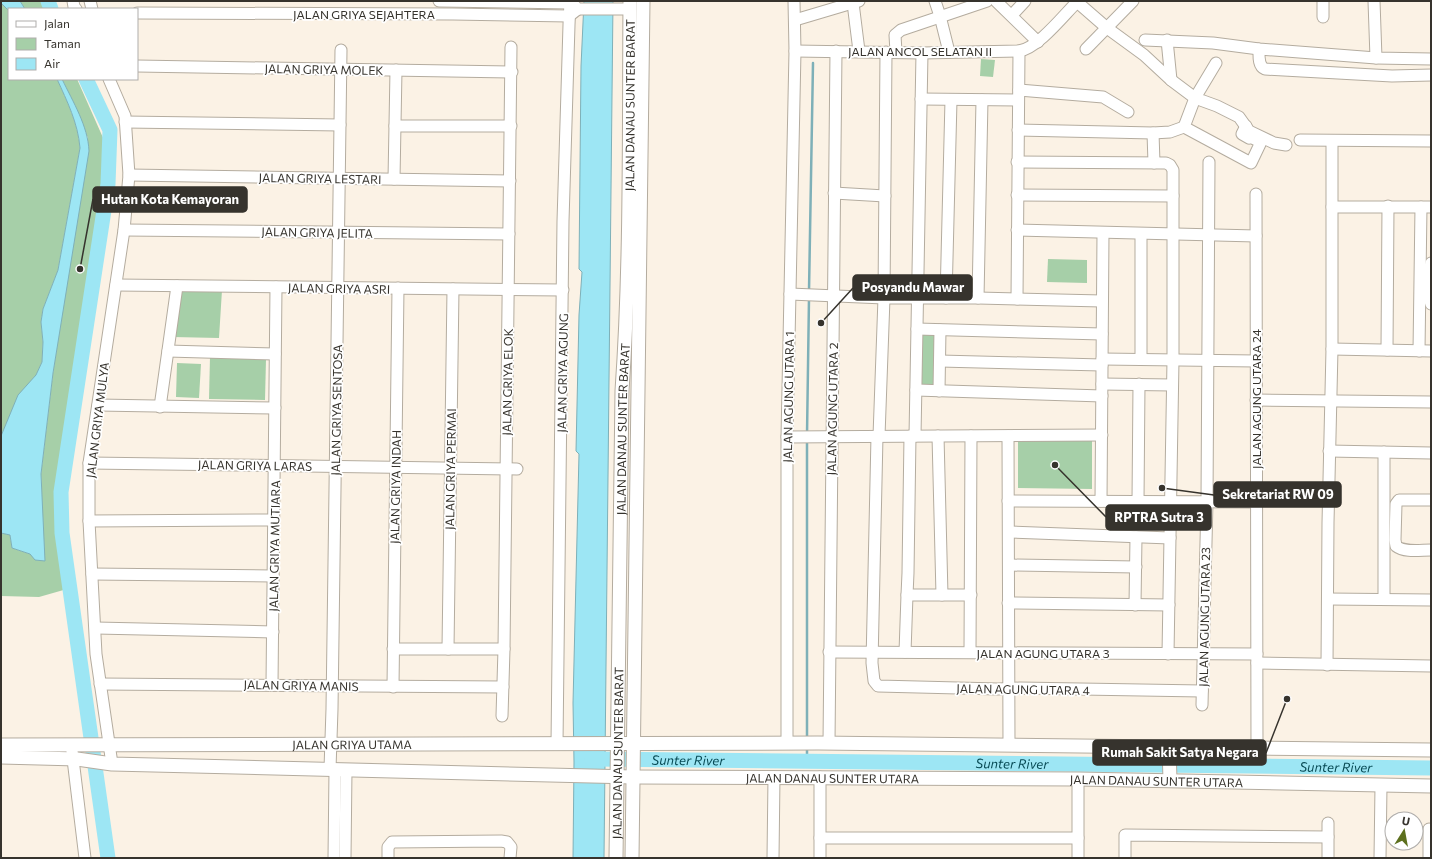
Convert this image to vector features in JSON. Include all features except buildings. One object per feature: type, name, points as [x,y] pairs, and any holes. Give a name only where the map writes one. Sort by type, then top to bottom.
[{"type":"main road","name":"JALAN DANAU SUNTER BARAT","points":[[616,858],[614,746],[620,537],[622,391],[643,66],[643,1]]},
{"type":"main road","name":"JALAN DANAU SUNTER BARAT","points":[[626,6],[634,204],[636,537],[632,858]]},
{"type":"main road","points":[[620,537],[636,537]]},
{"type":"main road","points":[[634,747],[824,743],[1009,745],[1169,750],[1257,748],[1431,750]]},
{"type":"main road","name":"JALAN GRIYA UTAMA","points":[[1,745],[562,744],[634,747]]},
{"type":"main road","points":[[1169,750],[1170,778]]},
{"type":"main road","name":"JALAN GRIYA UTAMA","points":[[1,757],[75,759],[108,763],[337,770],[571,775],[615,773]]},
{"type":"main road","name":"JALAN DANAU SUNTER UTARA","points":[[615,773],[633,772],[774,777],[1078,779],[1170,778],[1381,786],[1431,786]]},
{"type":"street","name":"JALAN GRIYA SEJAHTERA","points":[[439,1],[626,6]]},
{"type":"street","points":[[453,1],[453,14]]},
{"type":"street","points":[[794,1],[795,51]]},
{"type":"street","points":[[935,1],[949,52]]},
{"type":"street","points":[[873,652],[874,527],[884,298],[885,196],[891,52],[898,32],[940,16],[987,1]]},
{"type":"street","points":[[996,1],[1038,42]]},
{"type":"street","points":[[1012,15],[1025,1]]},
{"type":"street","name":"JALAN ANCOL SELATAN II","points":[[795,51],[922,53],[1025,50],[1038,42],[1076,1],[1107,28],[1144,55],[1170,80],[1195,98],[1217,106],[1239,117],[1249,131],[1274,143],[1286,145]]},
{"type":"street","points":[[1086,49],[1133,1]]},
{"type":"street","points":[[1323,1],[1323,17]]},
{"type":"street","points":[[1374,1],[1376,58]]},
{"type":"street","points":[[795,20],[856,2],[859,51]]},
{"type":"street","name":"JALAN GRIYA AGUNG","points":[[562,744],[563,220],[569,16],[575,5]]},
{"type":"street","name":"JALAN GRIYA SEJAHTERA","points":[[138,14],[453,14],[569,16]]},
{"type":"street","points":[[1145,40],[1214,43],[1259,49],[1376,58],[1431,59]]},
{"type":"street","points":[[1167,40],[1170,80]]},
{"type":"street","name":"JALAN GRIYA ELOK","points":[[502,716],[512,72],[511,47]]},
{"type":"street","points":[[1259,49],[1260,63],[1263,69],[1392,76],[1431,75]]},
{"type":"street","name":"JALAN GRIYA SENTOSA","points":[[337,770],[331,744],[341,50]]},
{"type":"street","name":"JALAN AGUNG UTARA 1","points":[[791,743],[787,437],[794,294],[795,51]]},
{"type":"street","name":"JALAN AGUNG UTARA 2","points":[[824,743],[829,652],[836,51]]},
{"type":"street","points":[[1017,299],[1019,51]]},
{"type":"street","points":[[905,652],[906,594],[916,390],[922,53]]},
{"type":"street","points":[[1184,127],[1195,98],[1216,63]]},
{"type":"street","name":"JALAN GRIYA MOLEK","points":[[138,66],[512,72]]},
{"type":"street","points":[[394,179],[396,70]]},
{"type":"street","name":"JALAN GRIYA MULYA","points":[[108,763],[96,654],[96,628],[89,521],[89,463],[124,230],[129,175],[125,116],[109,80]]},
{"type":"street","points":[[921,100],[982,100],[1018,95],[1103,96],[1128,112]]},
{"type":"street","points":[[946,298],[951,100]]},
{"type":"street","points":[[978,298],[982,100]]},
{"type":"street","points":[[125,122],[340,125]]},
{"type":"street","points":[[395,126],[511,126]]},
{"type":"street","points":[[1018,130],[1153,133],[1170,132],[1184,127],[1251,163],[1261,142],[1242,134],[1246,126]]},
{"type":"street","points":[[1153,133],[1154,163]]},
{"type":"street","points":[[1300,140],[1431,141]]},
{"type":"street","points":[[1327,664],[1329,450],[1332,349],[1332,141]]},
{"type":"street","points":[[1017,162],[1166,163],[1170,165],[1173,170],[1173,360],[1168,654]]},
{"type":"street","name":"JALAN AGUNG UTARA 23","points":[[1202,705],[1207,502],[1209,162]]},
{"type":"street","name":"JALAN GRIYA LESTARI","points":[[129,175],[510,181]]},
{"type":"street","points":[[834,193],[885,196]]},
{"type":"street","name":"JALAN AGUNG UTARA 24","points":[[1256,194],[1257,748]]},
{"type":"street","points":[[1017,195],[1173,196]]},
{"type":"street","points":[[1387,350],[1388,206]]},
{"type":"street","points":[[1332,207],[1426,207],[1419,351]]},
{"type":"street","name":"JALAN GRIYA JELITA","points":[[124,230],[509,234]]},
{"type":"street","points":[[1017,230],[1256,236]]},
{"type":"street","points":[[1101,501],[1103,233]]},
{"type":"street","points":[[1141,234],[1141,360]]},
{"type":"street","points":[[1431,263],[1431,304]]},
{"type":"street","name":"JALAN GRIYA ASRI","points":[[116,285],[563,290]]},
{"type":"street","points":[[160,407],[176,286]]},
{"type":"street","name":"JALAN GRIYA MUTIARA","points":[[272,685],[276,287]]},
{"type":"street","name":"JALAN GRIYA INDAH","points":[[392,687],[398,288]]},
{"type":"street","name":"JALAN GRIYA PERMAI","points":[[448,649],[453,289]]},
{"type":"street","points":[[794,294],[918,299],[978,298],[1102,301]]},
{"type":"street","points":[[917,329],[1102,334]]},
{"type":"street","points":[[939,391],[940,330]]},
{"type":"street","points":[[1332,349],[1431,351]]},
{"type":"street","points":[[168,351],[275,354]]},
{"type":"street","points":[[940,361],[1102,362],[1141,360],[1256,360]]},
{"type":"street","points":[[1102,384],[1172,385]]},
{"type":"street","points":[[1138,384],[1138,501]]},
{"type":"street","points":[[916,390],[1102,396]]},
{"type":"street","points":[[1256,400],[1431,402]]},
{"type":"street","points":[[98,405],[275,408]]},
{"type":"street","points":[[938,436],[942,595]]},
{"type":"street","points":[[970,652],[971,436]]},
{"type":"street","points":[[1008,436],[1009,745]]},
{"type":"street","points":[[787,437],[1102,436]]},
{"type":"street","points":[[1329,450],[1431,453]]},
{"type":"street","points":[[1384,452],[1384,599]]},
{"type":"street","name":"JALAN GRIYA LARAS","points":[[89,463],[517,469]]},
{"type":"street","points":[[1431,500],[1399,500],[1396,504],[1395,540],[1396,546],[1400,549],[1431,550]]},
{"type":"street","points":[[1008,501],[1256,502]]},
{"type":"street","points":[[89,521],[274,520]]},
{"type":"street","points":[[1009,532],[1170,538]]},
{"type":"street","points":[[1135,605],[1136,537]]},
{"type":"street","points":[[1009,565],[1136,566]]},
{"type":"street","points":[[92,574],[273,576]]},
{"type":"street","points":[[906,594],[970,595]]},
{"type":"street","points":[[1328,599],[1431,600]]},
{"type":"street","points":[[1008,603],[1169,605]]},
{"type":"street","points":[[96,628],[273,632]]},
{"type":"street","points":[[393,649],[504,649]]},
{"type":"street","name":"JALAN AGUNG UTARA 3","points":[[829,652],[1203,654],[1327,664],[1431,666]]},
{"type":"street","name":"JALAN AGUNG UTARA 4","points":[[873,652],[874,681],[878,686],[1202,691]]},
{"type":"street","name":"JALAN GRIYA MANIS","points":[[100,684],[503,687]]},
{"type":"street","points":[[73,745],[85,858]]},
{"type":"street","points":[[334,858],[337,770]]},
{"type":"street","points":[[337,770],[345,858]]},
{"type":"street","points":[[773,858],[774,777]]},
{"type":"street","points":[[818,777],[820,858]]},
{"type":"street","points":[[1078,779],[1078,858]]},
{"type":"street","points":[[1380,858],[1381,786]]},
{"type":"street","points":[[1328,823],[1328,858]]},
{"type":"street","points":[[1429,829],[1429,858]]},
{"type":"street","points":[[1125,858],[1124,835],[1328,837]]},
{"type":"street","points":[[820,838],[1078,838]]},
{"type":"street","points":[[388,858],[388,847],[392,842],[501,841],[507,842],[511,847],[510,858]]},
{"type":"green space","points":[[20,1],[41,1],[44,8],[24,8]]},
{"type":"green space","points":[[1,3],[8,10],[8,80],[57,80],[77,130],[80,148],[58,270],[43,309],[41,322],[43,342],[42,362],[36,375],[18,396],[1,436]]},
{"type":"green space","points":[[981,59],[995,60],[993,77],[980,76]]},
{"type":"green space","points":[[62,80],[77,80],[104,140],[105,165],[57,487],[58,519],[67,589],[39,597],[1,596],[1,533],[10,535],[12,548],[30,554],[42,502],[41,474],[53,373],[88,138]]},
{"type":"green space","points":[[1048,259],[1087,260],[1087,283],[1047,282]]},
{"type":"green space","points":[[181,288],[222,290],[219,338],[173,337]]},
{"type":"green space","points":[[919,335],[937,335],[937,388],[918,387]]},
{"type":"green space","points":[[210,357],[266,359],[265,400],[209,399]]},
{"type":"green space","points":[[177,363],[201,364],[199,398],[176,397]]},
{"type":"green space","points":[[1018,441],[1092,441],[1092,489],[1018,488]]},
{"type":"water","points":[[1,1],[20,1],[24,8],[8,8],[8,10],[1,3]]},
{"type":"water","points":[[584,1],[613,1],[604,858],[573,858],[573,703],[579,454],[576,451],[579,315],[582,272],[579,269],[581,66]]},
{"type":"water","points":[[57,80],[62,80],[79,114],[86,132],[89,151],[53,373],[41,474],[45,561],[35,560],[30,554],[12,548],[10,535],[1,533],[1,436],[18,395],[36,375],[42,362],[43,342],[41,322],[43,309],[58,270],[80,148],[77,130]]},
{"type":"waterway","points":[[48,1],[51,8]]},
{"type":"waterway","points":[[809,291],[813,63]]},
{"type":"waterway","points":[[86,80],[110,130],[108,184],[61,492],[62,533],[108,858]]},
{"type":"waterway","points":[[807,435],[809,298]]},
{"type":"waterway","points":[[807,440],[807,739]]},
{"type":"waterway","points":[[807,748],[807,762]]},
{"type":"waterway","name":"Sunter River","points":[[592,759],[1431,768]]},
{"type":"place","name":"Hutan Kota Kemayoran","points":[[80,269]]},
{"type":"place","name":"Posyandu Mawar","points":[[821,323]]},
{"type":"place","name":"RPTRA Sutra 3","points":[[1055,465]]},
{"type":"place","name":"Sekretariat RW 09","points":[[1162,488]]},
{"type":"place","name":"Rumah Sakit Satya Negara","points":[[1287,699]]}]
